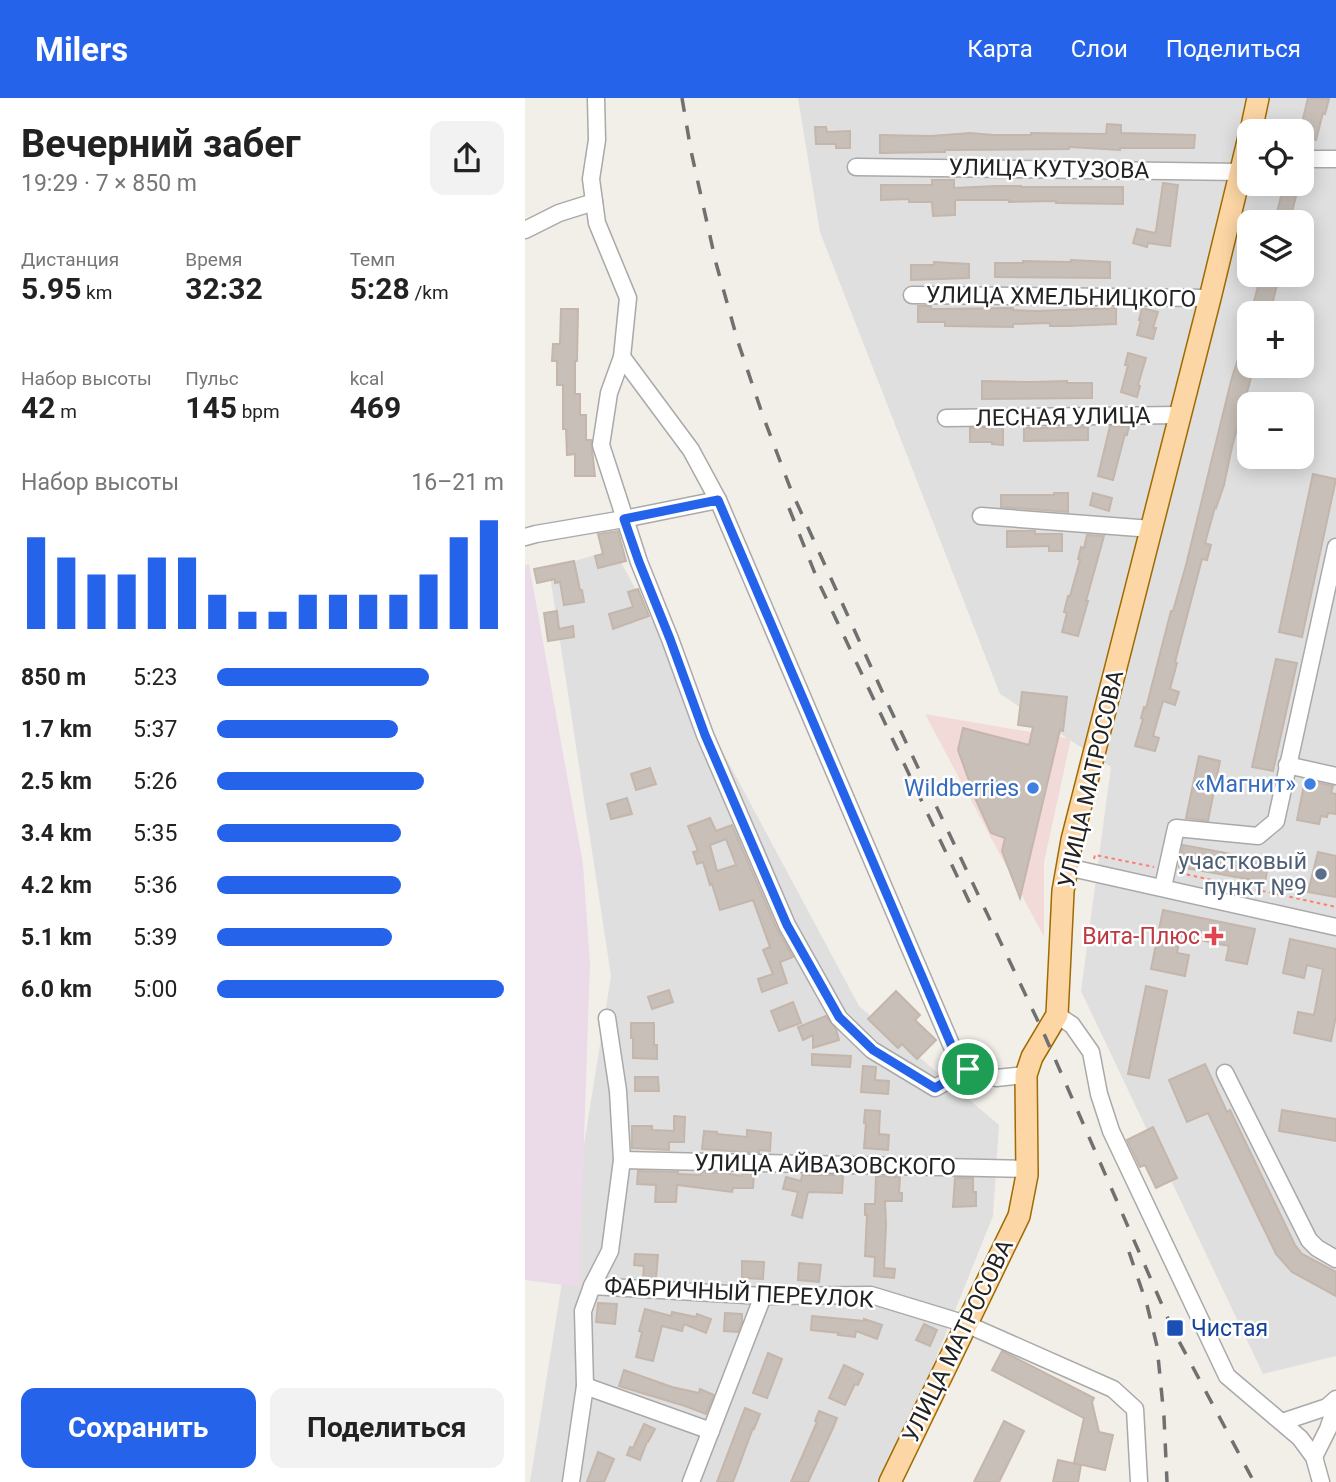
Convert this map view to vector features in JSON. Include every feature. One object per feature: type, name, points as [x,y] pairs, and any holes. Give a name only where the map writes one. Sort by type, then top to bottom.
[{"type":"main road","points":[[1254,119],[1258,98]]},
{"type":"main road","name":"УЛИЦА МАТРОСОВА","points":[[890,1482],[1019,1216],[1027,1169],[1026,1075],[1032,1057],[1057,1015],[1063,891],[1072,841],[1237,192]]},
{"type":"street","points":[[596,98],[597,139],[591,179],[597,223],[628,298],[622,357],[609,393],[601,445],[639,562],[705,735],[787,925],[839,1017],[873,1050],[935,1088],[968,1069]]},
{"type":"street","name":"УЛИЦА КУТУЗОВА","points":[[856,167],[1237,156]]},
{"type":"street","points":[[1314,159],[1336,159]]},
{"type":"street","points":[[525,230],[559,213],[594,202]]},
{"type":"street","name":"УЛИЦА ХМЕЛЬНИЦКОГО","points":[[912,295],[1210,298]]},
{"type":"street","points":[[622,357],[691,450],[718,500],[953,1049],[968,1069],[996,1078],[1026,1075]]},
{"type":"street","name":"ЛЕСНАЯ УЛИЦА","points":[[946,418],[1180,415]]},
{"type":"street","points":[[525,537],[718,500]]},
{"type":"street","points":[[981,516],[1152,529]]},
{"type":"street","points":[[1163,887],[1176,828],[1258,836],[1276,821],[1336,547]]},
{"type":"street","points":[[1287,765],[1336,776]]},
{"type":"street","points":[[1067,867],[1336,927]]},
{"type":"street","points":[[1057,1015],[1072,1025],[1091,1052],[1099,1094],[1111,1131],[1227,1376],[1300,1438],[1314,1457],[1321,1482]]},
{"type":"street","name":"ФАБРИЧНЫЙ ПЕРЕУЛОК","points":[[571,1482],[585,1386],[583,1311],[610,1251],[622,1160],[618,1091],[607,1018]]},
{"type":"street","points":[[1225,1073],[1309,1240],[1336,1259]]},
{"type":"street","name":"УЛИЦА АЙВАЗОВСКОГО","points":[[622,1160],[1027,1169]]},
{"type":"street","name":"ФАБРИЧНЫЙ ПЕРЕУЛОК","points":[[592,1286],[763,1296],[870,1295],[966,1325],[1113,1389],[1135,1409],[1139,1482]]},
{"type":"street","points":[[691,1482],[763,1296]]},
{"type":"street","points":[[585,1386],[711,1431]]},
{"type":"street","points":[[1282,1422],[1327,1407],[1336,1399]]},
{"type":"street","points":[[1314,1457],[1332,1431],[1336,1406]]},
{"type":"path","points":[[1090,871],[1095,855],[1336,907]]},
{"type":"shaded area","points":[[798,98],[1336,98],[1336,1356],[1263,1374],[1081,991],[1111,767],[1000,694],[820,232]]},
{"type":"shaded area","points":[[614,549],[859,1006],[999,1125],[993,1216],[886,1482],[530,1482],[611,976],[549,569]]},
{"type":"shaded area","points":[[529,564],[583,864],[590,963],[579,1287],[525,1280],[525,565]]},
{"type":"shaded area","points":[[925,714],[1071,739],[1044,862],[1044,937]]},
{"type":"building","points":[[1308,98],[1329,99],[1316,140],[1314,119],[1303,119]]},
{"type":"building","points":[[1107,124],[1121,125],[1121,133],[1195,135],[1194,148],[1120,150],[1069,147],[880,153],[880,135],[1106,134]]},
{"type":"building","points":[[815,127],[826,127],[827,132],[850,131],[850,148],[836,148],[836,144],[816,144]]},
{"type":"building","points":[[932,180],[954,180],[954,188],[1123,187],[1123,204],[955,200],[955,215],[933,216],[932,202],[881,200],[881,185],[932,185]]},
{"type":"building","points":[[1163,183],[1178,185],[1170,246],[1148,243],[1147,247],[1133,243],[1137,229],[1156,231]]},
{"type":"building","points":[[1281,196],[1296,196],[1292,210],[1278,210]]},
{"type":"building","points":[[1071,260],[1110,262],[1110,278],[995,277],[995,263]]},
{"type":"building","points":[[934,262],[969,264],[969,278],[911,280],[911,265],[934,265]]},
{"type":"building","points":[[1258,287],[1276,287],[1273,301],[1254,301]]},
{"type":"building","points":[[918,306],[931,306],[931,309],[1013,308],[1036,311],[1116,308],[1116,324],[945,326],[945,322],[918,322]]},
{"type":"building","points":[[1142,308],[1158,312],[1153,339],[1137,335]]},
{"type":"building","points":[[561,309],[578,309],[575,394],[580,394],[580,415],[586,415],[586,440],[591,440],[595,476],[575,476],[575,454],[567,455],[566,429],[563,429],[563,385],[557,385],[557,361],[552,361],[553,344],[560,344]]},
{"type":"building","points":[[1128,353],[1146,358],[1137,397],[1121,392],[1128,365],[1125,365]]},
{"type":"building","points":[[1237,362],[1237,378],[1251,378],[1247,392],[1237,392],[1237,429],[1224,485],[1205,543],[1211,545],[1207,560],[1202,559],[1175,662],[1177,663],[1170,689],[1179,692],[1175,705],[1163,701],[1153,736],[1159,738],[1155,751],[1135,746],[1186,565]]},
{"type":"building","points":[[982,381],[1092,383],[1092,398],[982,399]]},
{"type":"building","points":[[1110,426],[1129,426],[1113,480],[1098,476]]},
{"type":"building","points":[[1088,427],[1088,440],[1024,441],[1024,428]]},
{"type":"building","points":[[970,428],[1003,428],[1003,445],[970,442]]},
{"type":"building","points":[[1313,474],[1336,479],[1302,637],[1279,632]]},
{"type":"building","points":[[1068,493],[1068,512],[1001,507],[1001,495]]},
{"type":"building","points":[[1093,493],[1112,498],[1109,511],[1090,505]]},
{"type":"building","points":[[618,531],[626,561],[598,568],[595,556],[603,554],[598,534]]},
{"type":"building","points":[[1007,531],[1062,534],[1062,551],[1049,551],[1049,546],[1007,547]]},
{"type":"building","points":[[1087,535],[1104,536],[1078,636],[1062,632],[1068,596],[1080,560],[1081,547],[1084,548]]},
{"type":"building","points":[[574,561],[584,602],[564,605],[560,582],[555,583],[555,579],[537,583],[534,569]]},
{"type":"building","points":[[638,589],[649,616],[613,629],[609,614],[633,607],[628,592]]},
{"type":"building","points":[[557,611],[559,629],[573,626],[574,637],[548,641],[544,613]]},
{"type":"building","points":[[1276,659],[1297,663],[1273,771],[1252,767]]},
{"type":"building","points":[[1022,692],[1067,697],[1063,731],[1060,730],[1020,898],[1002,851],[1005,838],[991,833],[958,750],[963,728],[1029,745],[1033,727],[1018,725]]},
{"type":"building","points":[[1199,756],[1220,761],[1208,821],[1186,818]]},
{"type":"building","points":[[650,768],[656,784],[636,790],[631,774]]},
{"type":"building","points":[[1305,780],[1333,786],[1331,793],[1336,794],[1336,814],[1321,816],[1319,824],[1297,820]]},
{"type":"building","points":[[627,798],[632,814],[611,819],[607,804]]},
{"type":"building","points":[[710,818],[716,831],[732,825],[777,929],[793,957],[780,962],[787,983],[762,992],[758,979],[773,974],[763,950],[770,947],[753,900],[720,910],[703,862],[697,864],[693,852],[698,851],[688,826]],"holes":[[[726,839],[736,865],[717,871],[710,845]]]},
{"type":"building","points":[[1183,845],[1269,861],[1265,882],[1179,867]]},
{"type":"building","name":"участковый пункт №9","points":[[1318,852],[1336,856],[1336,897],[1308,892]]},
{"type":"building","points":[[1163,910],[1255,929],[1247,964],[1226,960],[1229,946],[1180,936],[1177,953],[1189,955],[1185,976],[1151,969]]},
{"type":"building","points":[[1290,939],[1336,949],[1336,1016],[1331,1041],[1294,1033],[1298,1012],[1314,1015],[1323,969],[1307,965],[1304,978],[1283,973]]},
{"type":"building","points":[[1146,986],[1167,991],[1149,1078],[1128,1074]]},
{"type":"building","points":[[669,990],[673,1002],[652,1009],[648,997]]},
{"type":"building","points":[[896,991],[920,1015],[915,1020],[936,1040],[917,1059],[902,1044],[898,1048],[868,1019]]},
{"type":"building","points":[[793,1002],[801,1023],[779,1031],[771,1011]]},
{"type":"building","points":[[826,1016],[836,1029],[839,1040],[813,1048],[813,1035],[803,1040],[798,1027]]},
{"type":"building","points":[[631,1023],[654,1023],[657,1059],[633,1058]]},
{"type":"building","points":[[812,1054],[851,1056],[850,1067],[812,1065]]},
{"type":"building","points":[[1205,1064],[1295,1245],[1302,1254],[1336,1272],[1336,1296],[1292,1272],[1276,1254],[1208,1113],[1187,1122],[1169,1080]]},
{"type":"building","points":[[863,1066],[876,1067],[875,1080],[889,1081],[888,1094],[861,1092]]},
{"type":"building","points":[[635,1077],[658,1077],[659,1091],[635,1091]]},
{"type":"building","points":[[865,1110],[880,1111],[879,1134],[889,1135],[888,1150],[864,1148]]},
{"type":"building","points":[[1282,1110],[1336,1119],[1336,1141],[1279,1131]]},
{"type":"building","points":[[674,1116],[685,1117],[684,1142],[669,1142],[669,1150],[632,1148],[632,1126],[652,1126],[652,1130],[674,1131]]},
{"type":"building","points":[[1153,1127],[1177,1178],[1156,1188],[1145,1165],[1140,1167],[1127,1140]]},
{"type":"building","points":[[747,1130],[771,1133],[770,1151],[759,1150],[759,1153],[702,1149],[704,1131],[747,1137]]},
{"type":"building","points":[[638,1171],[701,1175],[701,1172],[742,1176],[754,1174],[753,1188],[733,1188],[732,1192],[677,1185],[676,1202],[655,1202],[656,1185],[637,1184]]},
{"type":"building","points":[[802,1175],[843,1175],[842,1193],[808,1192],[802,1218],[792,1215],[798,1192],[783,1189],[786,1177],[801,1181]]},
{"type":"building","points":[[876,1176],[900,1177],[899,1193],[902,1193],[902,1201],[885,1201],[884,1268],[895,1269],[894,1278],[874,1276],[875,1257],[865,1256],[865,1204],[875,1204]]},
{"type":"building","points":[[955,1178],[973,1178],[976,1206],[953,1207]]},
{"type":"building","points":[[635,1254],[658,1255],[656,1278],[643,1277],[644,1266],[634,1265]]},
{"type":"building","points":[[742,1261],[764,1262],[763,1279],[742,1278]]},
{"type":"building","points":[[799,1263],[821,1265],[819,1282],[798,1280]]},
{"type":"building","points":[[598,1303],[617,1304],[615,1324],[596,1322]]},
{"type":"building","points":[[645,1309],[671,1316],[672,1312],[696,1317],[697,1314],[711,1319],[706,1333],[684,1324],[682,1331],[662,1326],[653,1361],[636,1357]]},
{"type":"building","points":[[725,1313],[742,1314],[738,1332],[724,1331]]},
{"type":"building","points":[[812,1316],[864,1319],[882,1325],[877,1339],[856,1331],[855,1337],[838,1335],[839,1333],[811,1330]]},
{"type":"building","points":[[924,1324],[937,1330],[930,1346],[916,1340]]},
{"type":"building","points":[[1002,1351],[1094,1398],[1092,1402],[1099,1432],[1113,1435],[1105,1470],[1074,1463],[1084,1418],[992,1370]]},
{"type":"building","points":[[768,1353],[782,1359],[767,1398],[753,1393]]},
{"type":"building","points":[[844,1365],[863,1374],[845,1405],[829,1398]]},
{"type":"building","points":[[624,1370],[672,1387],[699,1393],[700,1389],[714,1395],[706,1414],[619,1386]]},
{"type":"building","points":[[745,1408],[760,1414],[733,1482],[717,1482]]},
{"type":"building","points":[[819,1411],[837,1418],[808,1482],[791,1482],[817,1422],[815,1421]]},
{"type":"building","points":[[1004,1421],[1024,1431],[999,1482],[974,1482]]},
{"type":"building","points":[[644,1424],[655,1429],[640,1460],[627,1455]]},
{"type":"building","points":[[598,1452],[614,1459],[604,1482],[587,1482]]},
{"type":"building","points":[[1058,1460],[1081,1465],[1078,1482],[1053,1482]]},
{"type":"railway","points":[[682,98],[716,263],[738,342],[791,490],[886,700],[1045,1036],[1173,1330],[1254,1482]]},
{"type":"railway","points":[[789,508],[818,581],[974,912]]},
{"type":"railway","points":[[1129,1252],[1147,1305],[1157,1346],[1167,1482]]},
{"type":"place","name":"«Магнит»","points":[[1310,784]]},
{"type":"place","name":"Wildberries","points":[[1033,788]]},
{"type":"place","name":"участковый пункт №9","points":[[1321,874]]},
{"type":"place","name":"Вита-Плюс","points":[[1214,936]]},
{"type":"place","name":"Чистая","points":[[1175,1328]]},
{"type":"route","points":[[718,500],[953,1049],[968,1069],[935,1088],[873,1050],[839,1017],[787,925],[705,735],[624,519],[718,500]]}]
